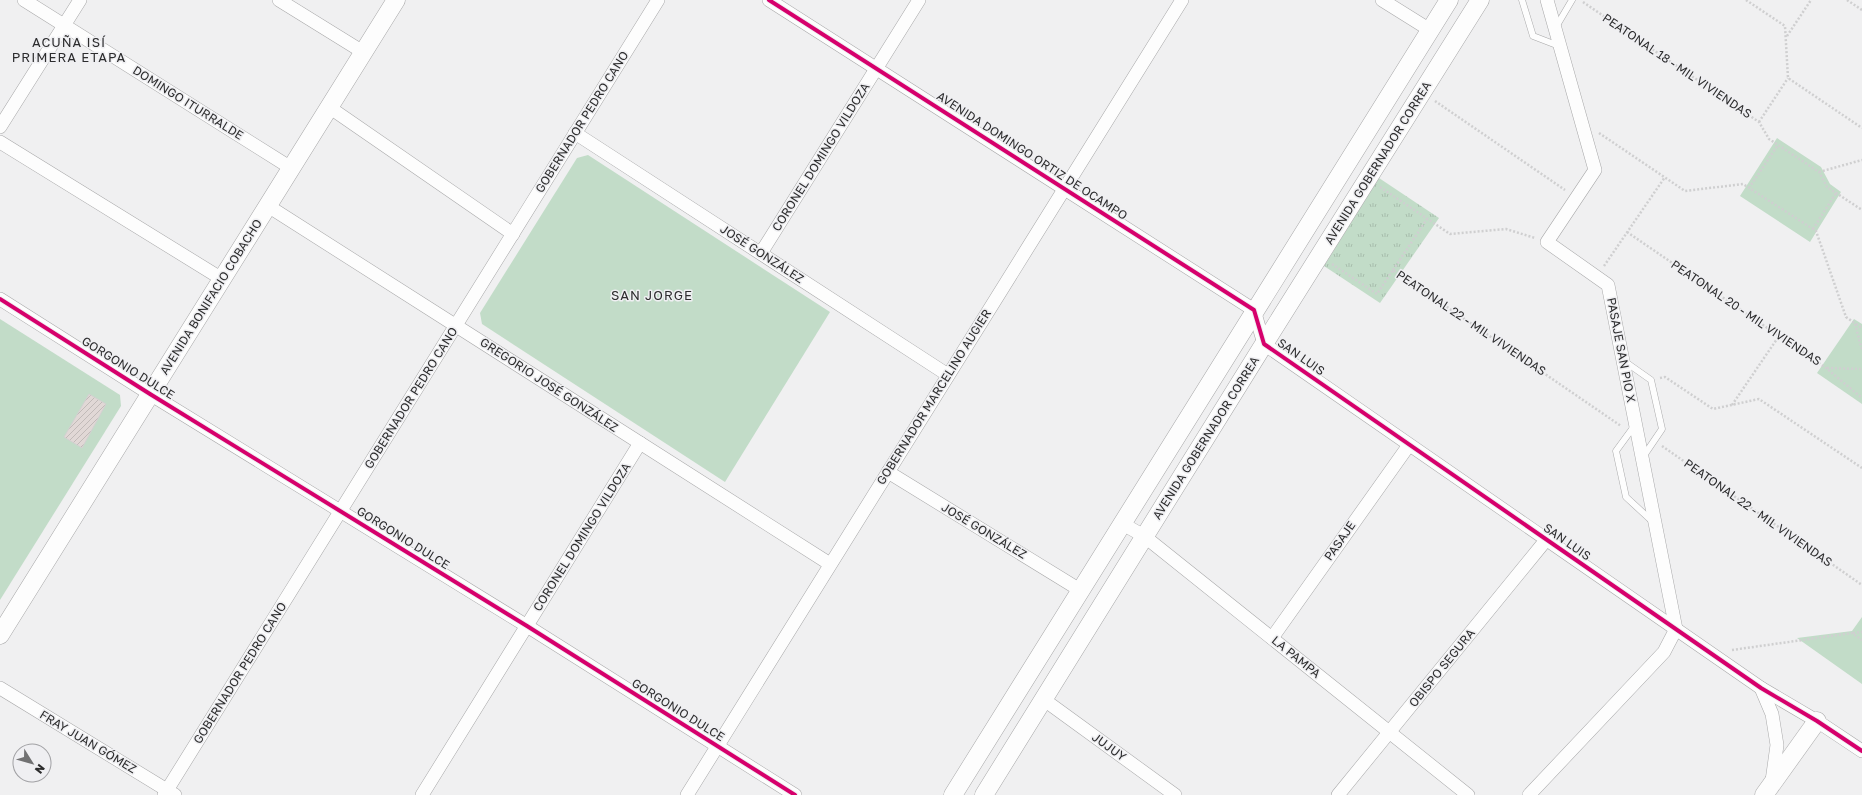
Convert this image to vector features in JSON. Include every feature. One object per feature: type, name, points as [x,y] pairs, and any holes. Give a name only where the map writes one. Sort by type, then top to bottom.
[{"type":"main road","name":"AVENIDA BONIFACIO COBACHO","points":[[0,634],[396,0]]},
{"type":"main road","points":[[952,795],[1449,0]]},
{"type":"main road","name":"AVENIDA GOBERNADOR CORREA","points":[[984,795],[1144,536],[1480,0]]},
{"type":"main road","points":[[1769,792],[1817,721]]},
{"type":"street","name":"DOMINGO ITURRALDE","points":[[24,0],[292,168]]},
{"type":"street","points":[[0,127],[80,0]]},
{"type":"street","points":[[279,0],[363,52]]},
{"type":"street","name":"GOBERNADOR PEDRO CANO","points":[[169,793],[340,511],[658,0]]},
{"type":"street","name":"AVENIDA DOMINGO ORTIZ DE OCAMPO","points":[[769,0],[1254,310]]},
{"type":"street","name":"CORONEL DOMINGO VILDOZA","points":[[761,253],[919,0]]},
{"type":"street","name":"GOBERNADOR MARCELINO AUGIER","points":[[687,795],[1182,0]]},
{"type":"street","points":[[1382,0],[1430,30]]},
{"type":"street","points":[[1547,242],[1595,170],[1548,0]]},
{"type":"street","points":[[329,107],[513,234]]},
{"type":"street","name":"JOSÉ GONZÁLEZ","points":[[576,133],[948,375]]},
{"type":"street","points":[[0,142],[222,279]]},
{"type":"street","name":"GREGORIO JOSÉ GONZÁLEZ","points":[[268,206],[830,564]]},
{"type":"street","name":"PASAJE SAN PIO X","points":[[1547,242],[1608,285],[1623,360],[1633,428],[1642,458],[1676,629]]},
{"type":"street","name":"GORGONIO DULCE","points":[[0,299],[150,394],[527,626],[795,795]]},
{"type":"street","points":[[1254,310],[1264,344]]},
{"type":"street","name":"SAN LUIS","points":[[1264,344],[1761,688],[1817,721],[1862,751]]},
{"type":"street","name":"CORONEL DOMINGO VILDOZA","points":[[422,795],[640,443]]},
{"type":"street","name":"PASAJE","points":[[1272,638],[1409,444]]},
{"type":"street","name":"JOSÉ GONZÁLEZ","points":[[888,472],[1080,590]]},
{"type":"street","name":"LA PAMPA","points":[[1121,523],[1144,536],[1468,795]]},
{"type":"street","name":"OBISPO SEGURA","points":[[1338,795],[1546,540]]},
{"type":"street","points":[[1529,795],[1664,652],[1676,629]]},
{"type":"street","name":"FRAY JUAN GÓMEZ","points":[[0,688],[169,793]]},
{"type":"street","points":[[1761,688],[1772,714],[1777,745],[1769,792]]},
{"type":"street","name":"JUJUY","points":[[1043,699],[1175,795]]},
{"type":"lane","points":[[1522,0],[1533,36],[1560,47]]},
{"type":"lane","points":[[1555,28],[1572,0]]},
{"type":"lane","points":[[1623,360],[1651,380],[1662,429],[1642,458]]},
{"type":"lane","points":[[1633,428],[1616,451],[1626,497],[1655,524]]},
{"type":"path","points":[[1746,0],[1785,26],[1788,78],[1758,122]]},
{"type":"path","points":[[1786,37],[1811,0]]},
{"type":"path","points":[[1847,0],[1862,10]]},
{"type":"path","points":[[1788,78],[1862,128]]},
{"type":"path","points":[[1422,92],[1577,198]]},
{"type":"path","points":[[1581,120],[1685,191],[1744,184],[1816,231],[1846,317],[1862,328]]},
{"type":"path","points":[[1749,188],[1778,145]]},
{"type":"path","points":[[1819,172],[1862,160]]},
{"type":"path","points":[[1597,277],[1664,177]]},
{"type":"path","points":[[1368,178],[1450,234],[1506,229],[1547,242]]},
{"type":"path","points":[[1813,229],[1836,192]]},
{"type":"path","points":[[1393,270],[1427,219]]},
{"type":"path","points":[[1856,324],[1862,350]]},
{"type":"path","points":[[1732,405],[1780,336]]},
{"type":"path","points":[[1826,368],[1862,369]]},
{"type":"path","points":[[1651,380],[1665,377],[1713,409],[1759,399],[1862,468]]},
{"type":"path","points":[[1710,653],[1862,632]]},
{"type":"path","points":[[1852,633],[1862,640]]},
{"type":"green space","points":[[1777,138],[1821,167],[1830,184],[1841,192],[1810,242],[1740,196]]},
{"type":"green space","points":[[588,155],[830,312],[725,482],[482,324],[480,313],[577,158]]},
{"type":"green space","points":[[1379,178],[1439,218],[1380,303],[1324,266]]},
{"type":"green space","points":[[0,319],[120,395],[121,406],[0,600]]},
{"type":"green space","points":[[1854,319],[1862,324],[1862,404],[1817,373]]},
{"type":"green space","points":[[1862,617],[1862,684],[1797,638],[1852,631]]},
{"type":"building","points":[[89,394],[106,404],[82,448],[64,437]]},
{"type":"cycle path","points":[[769,0],[1254,310],[1264,344],[1761,688],[1817,721],[1862,751]]},
{"type":"cycle path","points":[[0,299],[150,394],[527,626],[795,795]]},
{"type":"district","name":"ACUÑA ISÍ PRIMERA ETAPA","points":[[69,50]]},
{"type":"district","name":"SAN JORGE","points":[[652,295]]}]
